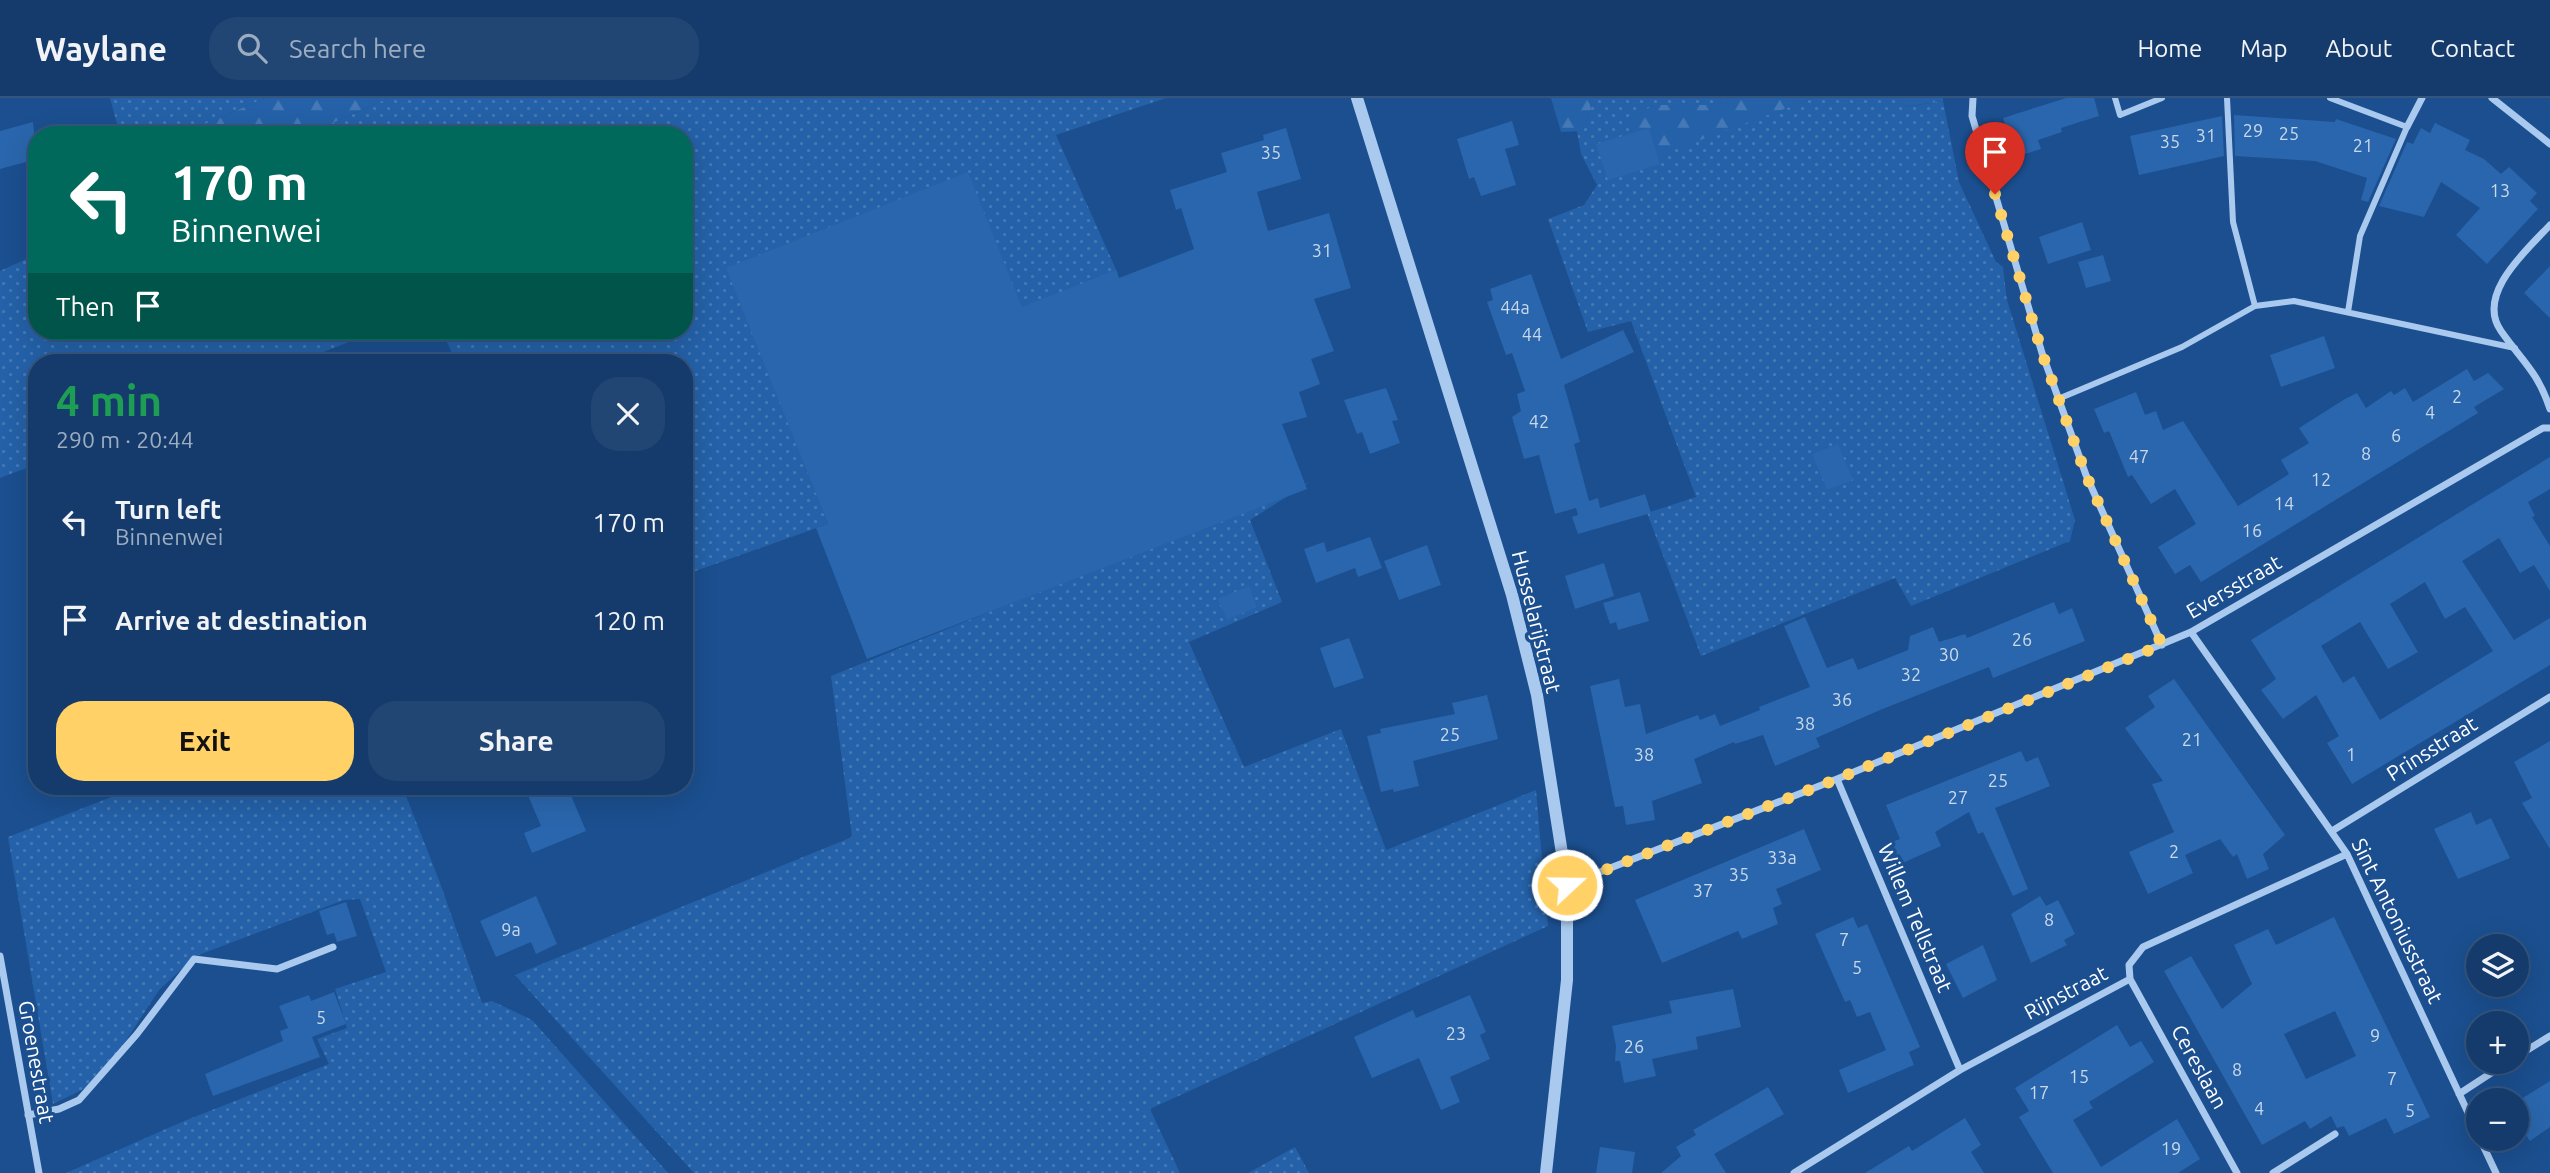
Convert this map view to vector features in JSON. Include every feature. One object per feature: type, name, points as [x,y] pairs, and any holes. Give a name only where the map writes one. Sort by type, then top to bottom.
[{"type":"street","name":"Husselarijstraat","points":[[1357,98],[1512,595],[1537,695],[1567,885],[1567,980],[1546,1173]]},
{"type":"street","points":[[1973,98],[1972,116],[2042,353],[2107,525],[2162,645]]},
{"type":"street","points":[[2115,98],[2120,115],[2162,98]]},
{"type":"street","points":[[2227,98],[2234,222],[2254,303]]},
{"type":"street","points":[[2330,98],[2407,127]]},
{"type":"street","points":[[2348,312],[2360,236],[2421,98]]},
{"type":"street","points":[[2492,98],[2550,144]]},
{"type":"street","points":[[2550,225],[2509,268],[2494,297],[2498,327],[2541,382],[2550,409]]},
{"type":"street","points":[[2058,398],[2182,347],[2254,303],[2294,300],[2515,348]]},
{"type":"street","name":"Eversstraat","points":[[1567,885],[1837,779],[2192,632],[2543,428],[2550,428]]},
{"type":"street","name":"Sint Antoniusstraat","points":[[2192,632],[2347,853],[2466,1109]]},
{"type":"street","name":"Prinsstraat","points":[[2332,831],[2550,697]]},
{"type":"street","name":"Willem Tellstraat","points":[[1837,779],[1960,1070]]},
{"type":"street","name":"Rijnstraat","points":[[1794,1173],[1960,1070],[2130,979],[2129,965],[2143,947],[2347,853]]},
{"type":"street","points":[[27,1115],[59,1109],[79,1100],[137,1034],[194,958],[277,969],[333,947]]},
{"type":"street","name":"Groenestraat","points":[[0,956],[39,1173]]},
{"type":"street","name":"Cereslaan","points":[[2130,979],[2237,1173]]},
{"type":"street","points":[[2529,1049],[2550,1036]]},
{"type":"street","points":[[2459,1094],[2490,1074]]},
{"type":"street","points":[[2273,1173],[2335,1134]]},
{"type":"street","points":[[2486,1151],[2496,1173]]},
{"type":"green space","points":[[110,98],[265,98],[201,126],[118,126]]},
{"type":"green space","points":[[265,98],[388,98],[326,126],[201,126]]},
{"type":"green space","points":[[388,98],[1166,98],[1056,135],[1118,274],[777,394],[828,524],[693,572],[693,354],[452,354],[446,340],[693,340],[693,126],[326,126]]},
{"type":"green space","points":[[1551,98],[1589,98],[1591,109],[1583,131],[1561,132]]},
{"type":"green space","points":[[1589,98],[1730,98],[1717,105],[1654,105],[1625,123],[1646,159],[1814,98],[1902,98],[1905,107],[1943,101],[1959,182],[1996,262],[2003,267],[2007,300],[2075,520],[2070,541],[1911,606],[1895,578],[1701,656],[1647,513],[1696,497],[1631,321],[1588,332],[1548,219],[1584,205],[1597,185],[1581,154],[1577,131],[1583,130],[1591,109]]},
{"type":"green space","points":[[1730,98],[1814,98],[1646,160],[1632,131],[1624,123],[1654,105],[1717,105]]},
{"type":"green space","points":[[1902,98],[1943,98],[1943,101],[1904,107]]},
{"type":"green space","points":[[28,258],[28,340],[354,340],[318,354],[28,354],[28,467],[0,478],[0,271]]},
{"type":"green space","points":[[1310,482],[1250,520],[1282,602],[1189,642],[1244,767],[1341,729],[1386,850],[1536,790],[1548,926],[1150,1109],[1180,1173],[694,1173],[515,975],[852,837],[831,676]]},
{"type":"green space","points":[[117,795],[406,795],[482,1003],[492,1001],[532,1020],[668,1173],[66,1173],[184,1121],[329,1064],[317,1039],[347,1028],[335,989],[386,972],[360,899],[344,900],[196,956],[159,990],[94,1084],[53,1104],[8,837]]},
{"type":"green space","points":[[1295,1147],[1309,1173],[1248,1173]]},
{"type":"building","points":[[2066,98],[2094,98],[2099,116],[2061,128],[2062,132],[2038,140],[2041,149],[2015,157],[2003,118]]},
{"type":"building","points":[[2234,115],[2335,122],[2336,119],[2396,139],[2368,202],[2361,200],[2367,178],[2315,161],[2235,156]]},
{"type":"building","points":[[2222,116],[2224,156],[2139,175],[2130,136]]},
{"type":"building","points":[[1512,121],[1519,145],[1505,149],[1516,185],[1481,196],[1474,177],[1469,179],[1457,139]]},
{"type":"building","points":[[33,122],[33,126],[28,126],[28,161],[0,169],[0,131]]},
{"type":"building","points":[[2435,123],[2470,140],[2465,150],[2484,159],[2501,174],[2509,167],[2537,193],[2530,201],[2538,209],[2487,264],[2456,235],[2480,208],[2441,182],[2424,217],[2379,206],[2407,142],[2413,144],[2421,128],[2430,133]]},
{"type":"building","points":[[1286,128],[1301,179],[1257,192],[1268,231],[1329,213],[1351,288],[1314,299],[1334,351],[1311,359],[1320,384],[1299,392],[1307,417],[1282,424],[1307,489],[867,659],[816,528],[828,524],[726,268],[968,172],[1022,307],[1116,270],[1119,278],[1194,249],[1181,208],[1176,210],[1170,190],[1227,172],[1221,153],[1264,140],[1263,135]]},
{"type":"building","points":[[1649,128],[1660,164],[1608,180],[1596,144]]},
{"type":"building","points":[[2082,222],[2091,250],[2048,264],[2039,237]]},
{"type":"building","points":[[2103,255],[2111,281],[2086,288],[2078,262]]},
{"type":"building","points":[[2550,266],[2550,318],[2524,293]]},
{"type":"building","points":[[1531,274],[1561,359],[1623,330],[1634,352],[1564,385],[1580,442],[1574,444],[1589,501],[1598,498],[1600,508],[1645,494],[1651,513],[1578,534],[1572,517],[1578,515],[1576,508],[1555,514],[1539,455],[1524,459],[1512,417],[1521,411],[1517,394],[1525,391],[1512,353],[1506,355],[1487,302],[1493,300],[1490,289]]},
{"type":"building","points":[[2324,336],[2335,368],[2281,387],[2270,355]]},
{"type":"building","points":[[2467,369],[2474,381],[2488,373],[2504,389],[2474,407],[2478,413],[2201,582],[2190,565],[2175,574],[2158,547],[2196,524],[2175,489],[2151,504],[2132,475],[2128,477],[2109,431],[2104,433],[2094,409],[2136,392],[2145,415],[2156,411],[2163,430],[2183,421],[2238,506],[2289,474],[2281,460],[2309,443],[2299,428],[2345,399],[2357,393],[2366,408],[2391,391],[2394,395],[2405,388],[2413,402]]},
{"type":"building","points":[[1386,388],[1398,420],[1392,421],[1400,443],[1370,454],[1362,432],[1357,434],[1344,400]]},
{"type":"building","points":[[1838,444],[1853,480],[1827,490],[1812,454]]},
{"type":"building","points":[[2550,457],[2550,489],[2528,502],[2535,516],[2532,517],[2550,546],[2550,591],[2534,565],[2520,573],[2499,538],[2462,561],[2514,640],[2550,618],[2550,665],[2352,784],[2327,743],[2339,736],[2316,695],[2283,719],[2261,690],[2276,679],[2251,640]],"holes":[[[2425,582],[2445,619],[2465,607],[2493,651],[2380,720],[2354,676],[2343,683],[2321,646],[2360,622],[2388,669],[2418,652],[2390,604]]]},
{"type":"building","points":[[1370,537],[1382,568],[1358,577],[1355,568],[1316,583],[1304,549],[1324,542],[1327,552]]},
{"type":"building","points":[[1427,545],[1441,585],[1399,600],[1384,561]]},
{"type":"building","points":[[1604,563],[1614,596],[1575,609],[1565,576]]},
{"type":"building","points":[[1249,586],[1257,607],[1227,620],[1218,599]]},
{"type":"building","points":[[1640,592],[1649,621],[1618,630],[1616,622],[1610,624],[1603,603]]},
{"type":"building","points":[[2054,602],[2059,614],[2072,608],[2085,641],[1993,678],[1989,667],[1880,710],[1816,738],[1820,747],[1775,766],[1763,735],[1735,744],[1734,742],[1694,759],[1702,783],[1652,801],[1655,820],[1626,825],[1623,806],[1615,807],[1590,686],[1619,679],[1625,707],[1640,704],[1646,734],[1698,715],[1700,720],[1715,714],[1720,726],[1810,687],[1784,626],[1805,617],[1827,668],[1853,658],[1858,670],[1908,650],[1910,636],[1933,627],[1939,642],[1965,634],[1967,638]]},
{"type":"building","points":[[1349,638],[1364,678],[1334,688],[1320,648]]},
{"type":"building","points":[[2174,679],[2285,835],[2263,854],[2269,869],[2247,879],[2237,854],[2233,857],[2220,839],[2185,855],[2193,873],[2148,894],[2129,852],[2174,832],[2152,784],[2163,781],[2125,728],[2155,707],[2148,696]]},
{"type":"building","points":[[1487,695],[1498,739],[1413,761],[1419,786],[1381,792],[1367,736],[1381,733],[1380,729],[1455,714],[1452,703]]},
{"type":"building","points":[[2550,741],[2550,849],[2522,803],[2532,798],[2514,762]]},
{"type":"building","points":[[2021,751],[2026,762],[2038,757],[2050,786],[1995,808],[2028,889],[2013,896],[1983,832],[1978,834],[1969,812],[1935,832],[1941,846],[1898,865],[1889,843],[1900,839],[1886,805]]},
{"type":"building","points":[[528,795],[571,795],[586,831],[532,853],[524,833],[541,826]]},
{"type":"building","points":[[2471,812],[2476,825],[2491,818],[2510,858],[2458,879],[2434,829]]},
{"type":"building","points":[[1804,829],[1821,870],[1776,889],[1782,904],[1773,908],[1778,924],[1742,939],[1738,931],[1662,963],[1635,900]]},
{"type":"building","points":[[536,896],[557,944],[536,954],[531,942],[496,957],[480,921]]},
{"type":"building","points":[[2040,896],[2046,906],[2058,900],[2075,934],[2064,940],[2067,945],[2031,963],[2011,914]]},
{"type":"building","points":[[346,902],[357,936],[337,942],[334,933],[327,935],[319,911]]},
{"type":"building","points":[[1853,917],[1858,928],[1867,924],[1920,1047],[1909,1052],[1914,1065],[1848,1093],[1839,1070],[1886,1050],[1870,1012],[1857,1017],[1850,1000],[1845,1002],[1815,934]]},
{"type":"building","points":[[2334,917],[2430,1117],[2394,1134],[2386,1118],[2349,1136],[2344,1126],[2337,1128],[2331,1116],[2310,1129],[2305,1121],[2262,1145],[2164,971],[2191,956],[2222,1009],[2252,984],[2234,945],[2268,929],[2276,945]],"holes":[[[2335,1011],[2356,1056],[2306,1079],[2284,1034]]]},
{"type":"building","points":[[1983,945],[1997,980],[1963,998],[1946,964]]},
{"type":"building","points":[[1733,989],[1741,1027],[1696,1037],[1698,1049],[1652,1059],[1656,1076],[1624,1083],[1620,1061],[1615,1061],[1616,1046],[1612,1026],[1672,1013],[1669,1001]]},
{"type":"building","points":[[334,992],[346,1024],[312,1037],[320,1057],[213,1096],[205,1074],[283,1041],[280,1031],[288,1028],[279,1006],[309,995],[311,1001]]},
{"type":"building","points":[[1470,995],[1486,1032],[1480,1035],[1490,1059],[1450,1077],[1460,1102],[1441,1110],[1419,1058],[1372,1078],[1354,1037],[1413,1010],[1416,1018]]},
{"type":"building","points":[[2117,1025],[2130,1047],[2141,1041],[2154,1062],[2089,1102],[2093,1108],[2073,1120],[2101,1167],[2177,1119],[2200,1159],[2178,1173],[2053,1173],[2019,1117],[2029,1111],[2015,1088]]},
{"type":"building","points":[[2550,1081],[2550,1127],[2530,1141],[2529,1140],[2529,1094]]},
{"type":"building","points":[[1768,1087],[1784,1114],[1714,1154],[1726,1173],[1661,1173],[1681,1156],[1676,1147],[1696,1135],[1693,1130]]},
{"type":"building","points":[[1965,1118],[1981,1145],[1971,1152],[1984,1173],[1865,1173],[1909,1146],[1912,1151]]},
{"type":"building","points":[[1600,1147],[1635,1152],[1632,1173],[1596,1173]]},
{"type":"route","points":[[1567,885],[1837,779],[2162,645],[2086,475],[2042,353],[1995,194]]}]
